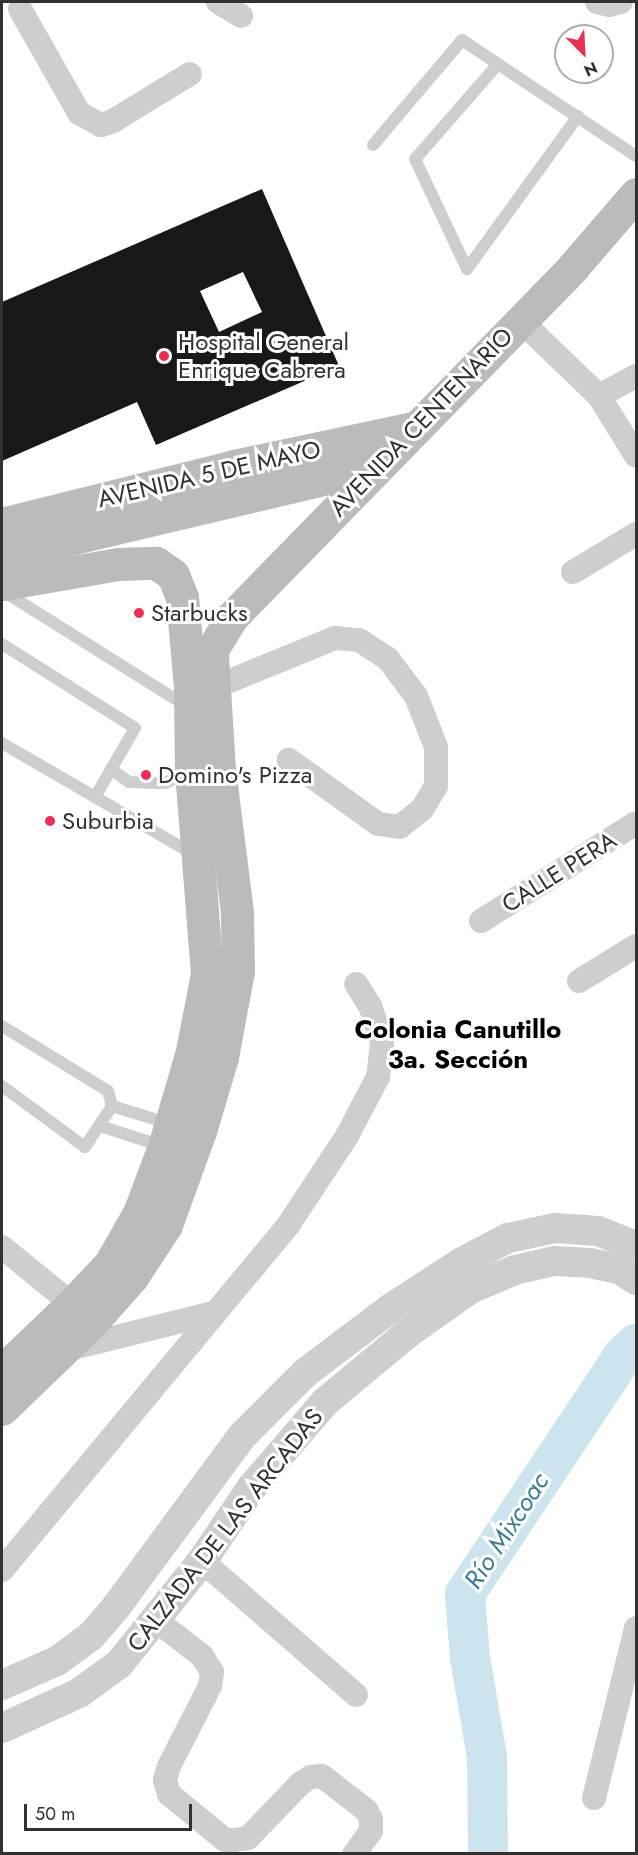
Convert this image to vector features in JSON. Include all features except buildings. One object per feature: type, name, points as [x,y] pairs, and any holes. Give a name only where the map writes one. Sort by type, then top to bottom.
[{"type":"main road","name":"AVENIDA CENTENARIO","points":[[11,1363],[132,1277],[166,1225],[181,1140],[192,1050],[207,974],[192,771],[198,694],[212,654],[232,617],[573,267],[636,194]]},
{"type":"main road","name":"AVENIDA 5 DE MAYO","points":[[2,524],[234,466],[417,427]]},
{"type":"main road","name":"AVENIDA 5 DE MAYO","points":[[2,555],[378,466]]},
{"type":"main road","points":[[2,584],[118,564],[156,562],[174,575],[182,597],[198,694]]},
{"type":"main road","name":"AVENIDA CENTENARIO","points":[[181,1140],[222,1057],[238,971],[237,912],[218,760],[198,694]]},
{"type":"main road","name":"AVENIDA CENTENARIO","points":[[2,1409],[62,1351],[82,1313]]},
{"type":"street","points":[[218,2],[241,16]]},
{"type":"street","points":[[597,2],[609,5],[621,2]]},
{"type":"street","points":[[18,10],[80,113],[101,125],[113,121],[190,74]]},
{"type":"street","points":[[520,321],[599,396],[636,456]]},
{"type":"street","points":[[599,396],[636,376]]},
{"type":"street","points":[[573,572],[636,534]]},
{"type":"street","points":[[198,694],[335,638],[359,640],[388,659],[416,696],[436,747],[436,786],[422,809],[400,827],[378,824],[289,760]]},
{"type":"street","name":"CALLE PERA","points":[[481,921],[636,823]]},
{"type":"street","points":[[579,981],[636,946]]},
{"type":"street","points":[[2,1570],[289,1224],[347,1136],[378,1077],[382,1042],[370,1006],[356,984]]},
{"type":"street","name":"CALZADA DE LAS ARCADAS","points":[[2,1686],[57,1661],[91,1636],[116,1607],[243,1435],[305,1373],[392,1308],[462,1262],[508,1238],[555,1228],[598,1231],[636,1245]]},
{"type":"street","points":[[2,1246],[82,1313]]},
{"type":"street","name":"CALZADA DE LAS ARCADAS","points":[[2,1728],[79,1693],[119,1664],[157,1621],[202,1561],[252,1487],[325,1402],[408,1333],[470,1288],[515,1270],[554,1261],[590,1263],[618,1269],[636,1280]]},
{"type":"street","points":[[11,1363],[213,1313]]},
{"type":"street","points":[[202,1561],[356,1695]]},
{"type":"street","points":[[157,1621],[202,1656],[212,1672],[210,1686],[169,1766],[165,1780],[169,1794],[225,1840],[234,1840],[248,1838],[301,1783],[311,1777],[322,1776],[366,1810],[371,1819],[371,1831],[354,1854]]},
{"type":"street","points":[[594,1798],[636,1628]]},
{"type":"lane","points":[[373,145],[462,40],[636,156]]},
{"type":"lane","points":[[498,64],[415,159],[467,269],[578,116]]},
{"type":"lane","points":[[2,591],[198,694]]},
{"type":"lane","points":[[2,644],[135,728],[95,797]]},
{"type":"lane","points":[[2,743],[199,857]]},
{"type":"lane","points":[[111,769],[129,782],[165,783],[192,771]]},
{"type":"lane","points":[[2,1026],[108,1091],[112,1106],[85,1147],[2,1086]]},
{"type":"lane","points":[[112,1106],[181,1140]]},
{"type":"lane","points":[[100,1126],[181,1140]]},
{"type":"waterway","name":"Río Mixcoac","points":[[488,1854],[487,1757],[470,1658],[465,1594],[623,1356],[636,1344]]},
{"type":"place","name":"Hospital General Enrique Cabrera","points":[[164,356]]},
{"type":"place","name":"Starbucks","points":[[139,613]]},
{"type":"place","name":"Domino's Pizza","points":[[146,775]]},
{"type":"place","name":"Suburbia","points":[[50,821]]},
{"type":"district","name":"Colonia Canutillo 3a. Sección","points":[[458,1045]]}]
